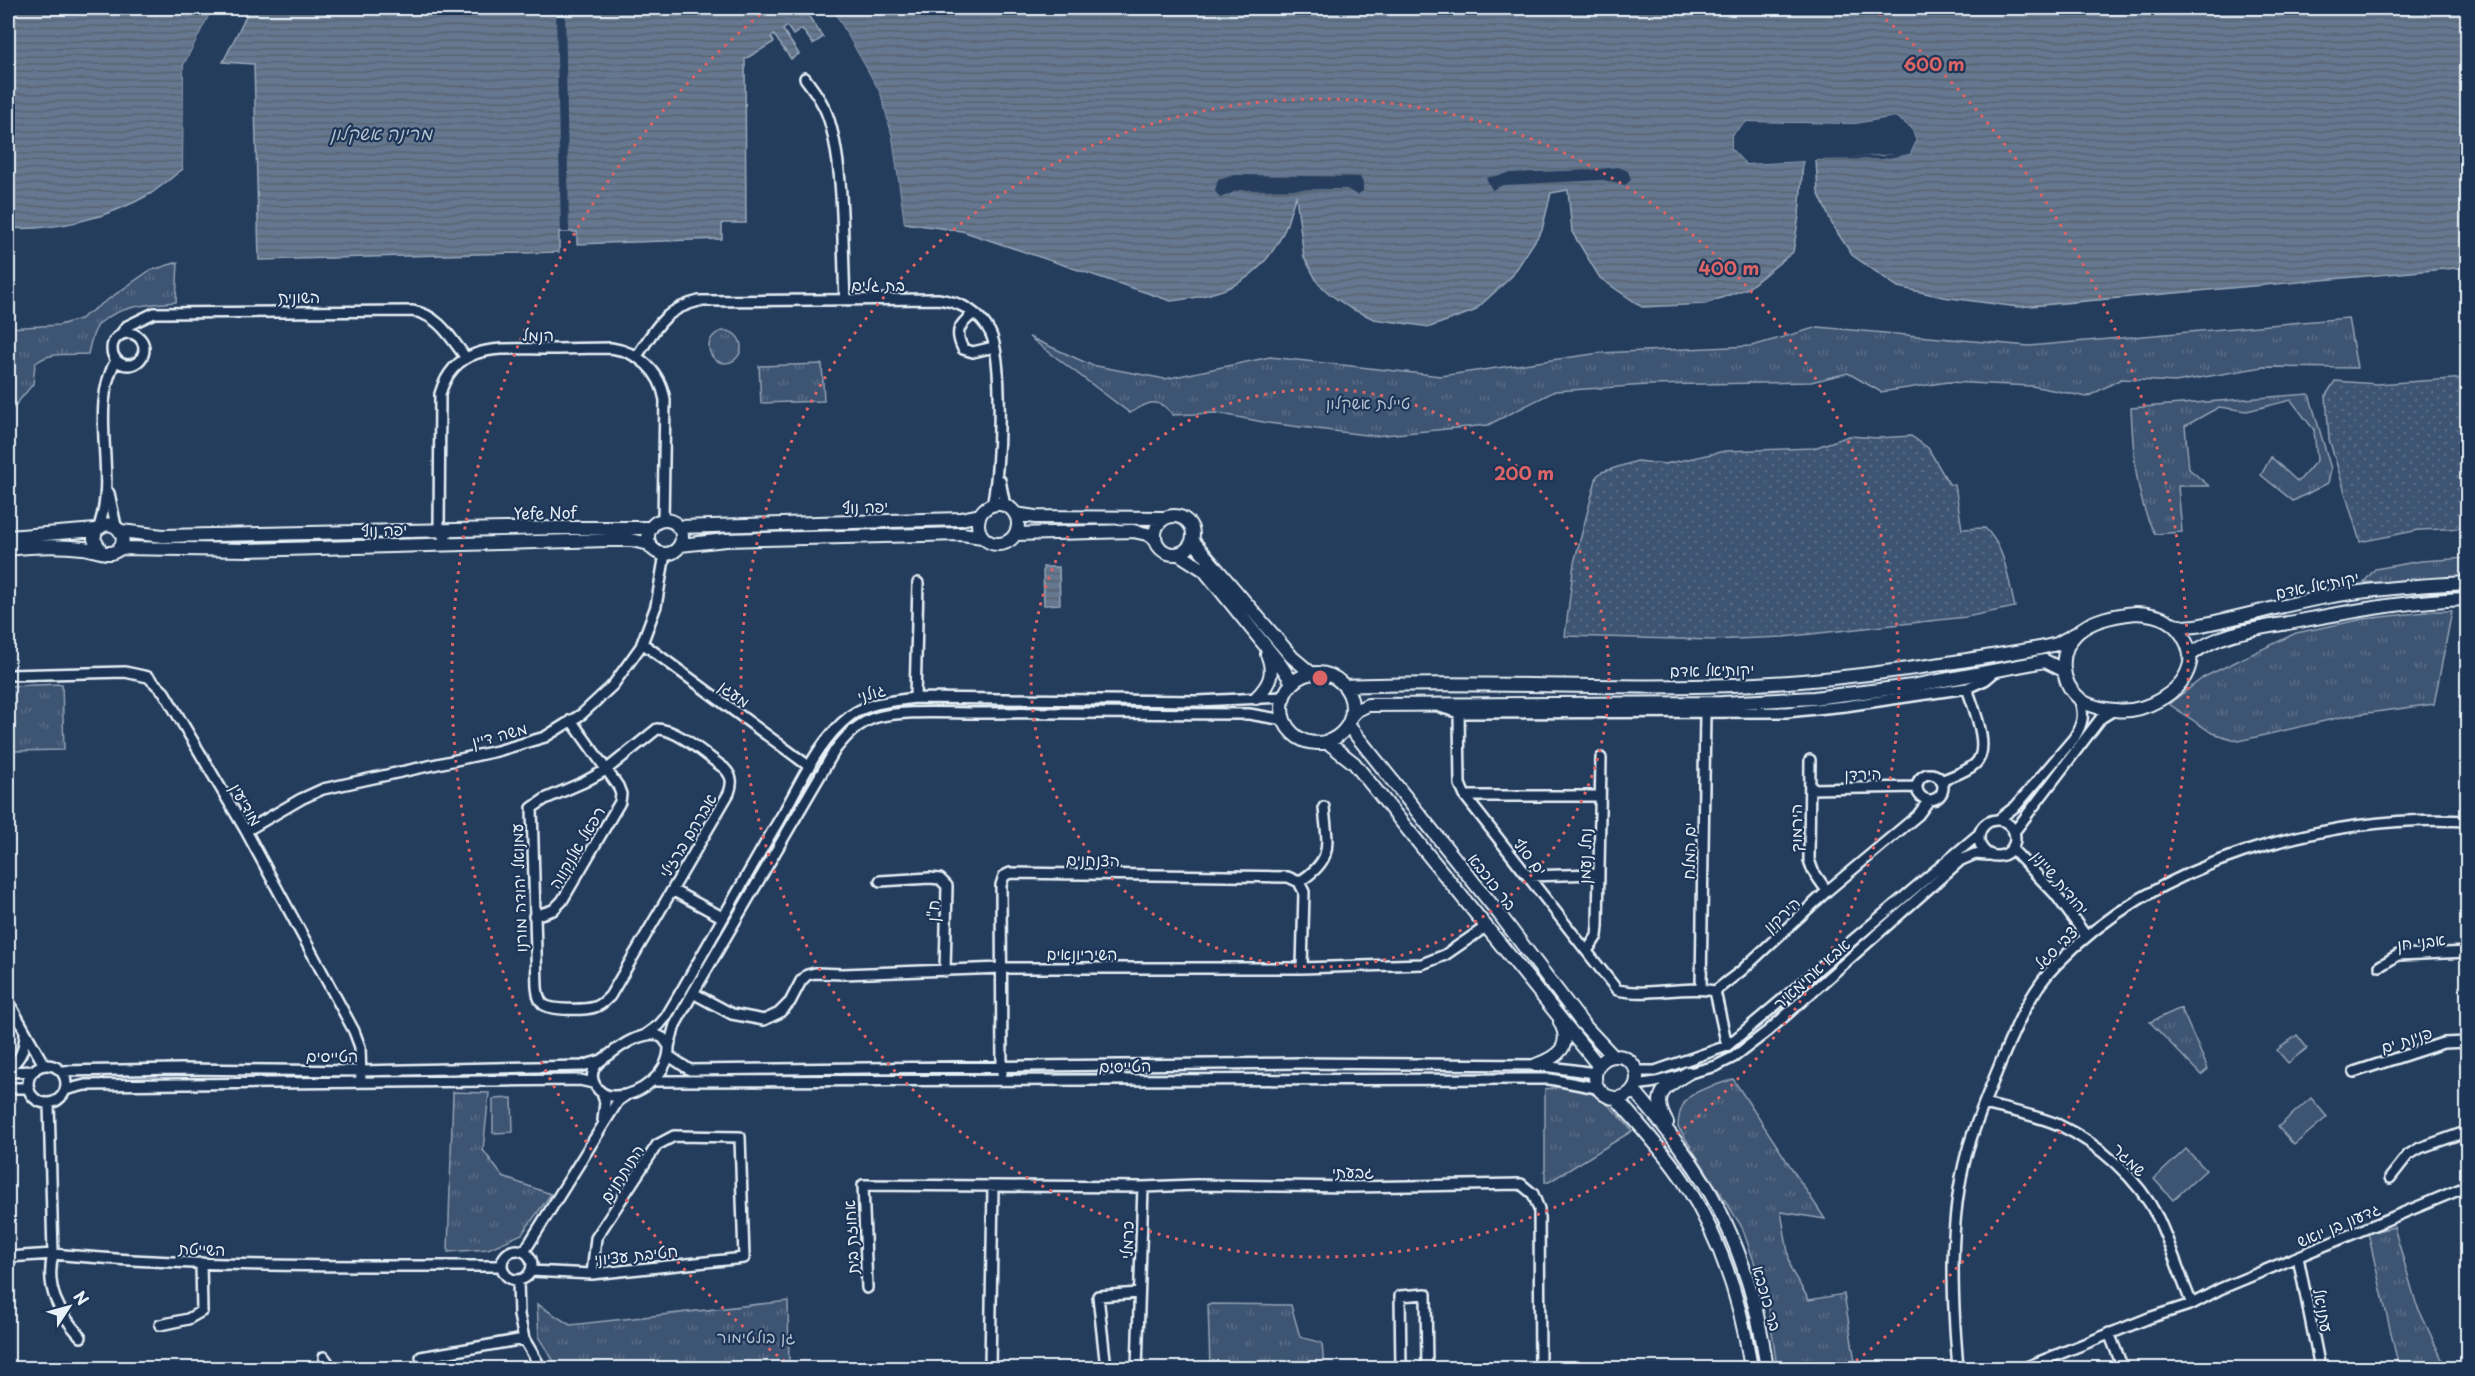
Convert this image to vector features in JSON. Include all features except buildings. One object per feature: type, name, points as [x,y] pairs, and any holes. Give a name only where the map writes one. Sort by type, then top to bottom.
[{"type":"main road","points":[[1015,514],[1018,521],[1016,534],[1009,541],[999,544],[990,543],[982,537],[978,526],[980,515],[992,505],[1005,506],[1015,514],[1035,518],[1165,518],[1178,516],[1188,521],[1193,530],[1192,541],[1184,552],[1179,554]]},
{"type":"main road","name":"יפה נוף","points":[[663,521],[672,522],[678,527],[961,519],[980,515]]},
{"type":"main road","points":[[1165,518],[1155,530],[1157,545],[1167,553],[1179,554],[1204,570],[1292,682]]},
{"type":"main road","points":[[650,544],[651,528],[663,521]]},
{"type":"main road","points":[[8,537],[98,528],[108,524],[118,529],[123,540],[119,548],[110,553],[64,546],[8,549]]},
{"type":"main road","points":[[678,527],[682,536],[680,545]]},
{"type":"main road","points":[[98,528],[94,539],[101,551]]},
{"type":"main road","name":"Yefe Nof","points":[[439,530],[651,528]]},
{"type":"main road","name":"יפה נוף","points":[[118,529],[163,536],[439,530]]},
{"type":"main road","points":[[1016,534],[1119,530],[1140,533],[1155,539]]},
{"type":"main road","name":"יפה נוף","points":[[119,548],[248,550],[631,540],[650,544],[656,551],[665,554],[674,552],[680,545],[726,540],[962,534],[982,537]]},
{"type":"main road","points":[[1192,541],[1292,657],[1311,673],[1332,676],[1345,686],[1351,696],[1350,721],[1341,734],[1327,742],[1311,743],[1301,740],[1289,729],[1281,709],[1283,697],[1292,682],[1311,673]]},
{"type":"main road","name":"יקותיאל אדם","points":[[2174,625],[2196,626],[2324,598],[2388,588],[2468,583]]},
{"type":"main road","name":"יקותיאל אדם","points":[[2191,655],[2202,646],[2222,637],[2290,623],[2386,606],[2468,599]]},
{"type":"main road","points":[[2125,614],[2156,615],[2174,625],[2181,630],[2191,655],[2190,666],[2185,676],[2156,702],[2127,711],[2114,710],[2086,703],[2068,686],[2063,670],[2066,647],[2075,634],[2095,622],[2125,614]]},
{"type":"main road","name":"יקותיאל אדם","points":[[1345,686],[1675,686],[1828,680],[2040,648],[2057,644],[2075,634]]},
{"type":"main road","points":[[1256,698],[1268,686],[1272,670],[1271,663],[1258,637]]},
{"type":"main road","name":"יקותיאל אדם","points":[[1350,721],[1357,710],[1368,705],[1722,703],[1814,698],[1912,687],[2045,661],[2063,670]]},
{"type":"main road","name":"בר כוכבא","points":[[1350,721],[1582,1023],[1613,1056]]},
{"type":"main road","name":"בר כוכבא","points":[[1327,742],[1354,763],[1549,1002],[1597,1069]]},
{"type":"main road","points":[[1536,1065],[1558,1055],[1565,1040],[1563,1028],[1549,1002]]},
{"type":"main road","points":[[1613,1056],[1628,1060],[1636,1071],[1634,1087],[1627,1095],[1616,1098],[1604,1095],[1597,1088],[1597,1069],[1604,1059],[1613,1056]]},
{"type":"main road","points":[[1678,1145],[1659,1105],[1660,1096],[1669,1083],[1688,1073]]},
{"type":"main road","name":"בר כוכבא","points":[[1634,1087],[1696,1170],[1728,1227],[1750,1287],[1762,1330],[1767,1368]]},
{"type":"main road","name":"בר כוכבא","points":[[1616,1098],[1683,1180],[1714,1235],[1746,1334],[1751,1368]]},
{"type":"street","points":[[805,78],[818,96],[832,137],[838,175],[845,299]]},
{"type":"street","name":"בת גלים","points":[[637,357],[662,321],[675,308],[699,301],[939,299],[959,302],[974,313],[991,333],[998,366],[998,472],[992,505]]},
{"type":"street","name":"השונית","points":[[120,335],[127,326],[154,313],[412,311],[422,312],[434,319],[466,358]]},
{"type":"street","points":[[974,313],[960,328],[958,334],[963,349],[973,352],[994,347]]},
{"type":"street","points":[[129,333],[138,336],[145,350],[140,360],[131,365],[116,360],[112,346],[120,335],[129,333]]},
{"type":"street","name":"הנמל","points":[[439,530],[440,394],[448,374],[466,358],[490,349],[598,348],[620,350],[637,357],[654,372],[660,382],[665,400],[663,521]]},
{"type":"street","points":[[116,360],[108,374],[103,397],[107,484],[118,529]]},
{"type":"street","name":"בת גלים","points":[[998,472],[1005,506]]},
{"type":"street","points":[[98,528],[107,484]]},
{"type":"street","points":[[439,530],[452,544]]},
{"type":"street","name":"משה דיין","points":[[246,831],[323,789],[497,751],[545,737],[582,714],[613,685],[642,643],[656,606],[665,554]]},
{"type":"street","points":[[915,698],[918,583]]},
{"type":"street","name":"מעגן","points":[[642,643],[810,767]]},
{"type":"street","points":[[1426,704],[1459,713],[1787,712],[1967,688],[1985,680],[1998,670]]},
{"type":"street","name":"מודיעין","points":[[8,675],[125,672],[147,676],[164,692],[246,831],[354,1031],[360,1047],[361,1081]]},
{"type":"street","points":[[1941,781],[1974,765],[1982,756],[1983,742],[1967,688]]},
{"type":"street","name":"גולני","points":[[602,1060],[617,1048],[645,1035],[666,1017],[810,767],[834,731],[851,715],[882,702],[915,698],[1198,701],[1283,697]]},
{"type":"street","points":[[1998,820],[2007,823],[2014,832],[2015,842],[2012,849],[2002,856],[1988,855],[1980,846],[1978,834],[1984,825],[1998,820],[2016,806],[2074,738],[2081,727],[2084,712],[2079,698]]},
{"type":"street","points":[[2014,832],[2101,718],[2114,710]]},
{"type":"street","name":"גולני","points":[[653,1081],[660,1075],[675,1025],[836,750],[847,735],[874,718],[891,715],[998,713],[1249,714],[1284,720]]},
{"type":"street","name":"ים סוף","points":[[1459,713],[1460,784],[1465,796],[1617,990],[1630,993],[1701,988]]},
{"type":"street","name":"ים המלח","points":[[1701,988],[1705,714]]},
{"type":"street","name":"רפאל אלנקווה","points":[[534,916],[553,910],[562,901],[620,802],[621,794],[618,786],[571,720]]},
{"type":"street","name":"עמנואל יהודה מורנו","points":[[545,1006],[538,998],[537,987],[532,808],[545,799],[584,783],[606,770],[657,729]]},
{"type":"street","name":"אברהם ברזילי","points":[[545,1006],[556,1009],[593,1008],[602,1004],[610,996],[729,793],[732,783],[729,774],[675,734],[666,729],[657,729]]},
{"type":"street","name":"נחל נעמן","points":[[1587,951],[1597,936],[1598,926],[1601,758]]},
{"type":"street","name":"הירמוך","points":[[1810,760],[1809,860],[1813,871],[1827,891]]},
{"type":"street","points":[[1933,774],[1941,781],[1942,789],[1939,796],[1929,800],[1919,794],[1917,787],[1919,779],[1925,775],[1933,774]]},
{"type":"street","name":"הירדן","points":[[1810,789],[1917,787]]},
{"type":"street","points":[[1465,796],[1600,796]]},
{"type":"street","name":"הירקון","points":[[1715,991],[1742,971],[1827,891],[1918,815],[1929,800]]},
{"type":"street","points":[[1302,968],[1304,892],[1299,882],[1313,873],[1324,861],[1327,847],[1324,807]]},
{"type":"street","name":"צבי סגל","points":[[1958,1368],[1954,1254],[1958,1199],[1967,1153],[1984,1104],[2015,1029],[2042,982],[2055,966],[2086,936],[2140,898],[2169,881],[2226,858],[2276,841],[2323,829],[2437,819],[2468,821]]},
{"type":"street","name":"אבא אחימאיר","points":[[1636,1071],[1655,1071],[1727,1046],[1978,834]]},
{"type":"street","name":"יהודית שיינין","points":[[2012,849],[2056,895],[2086,936]]},
{"type":"street","name":"אבא אחימאיר","points":[[1634,1087],[1716,1066],[1734,1058],[1768,1031],[1961,860],[1975,854],[1988,855]]},
{"type":"street","name":"הצנחנים","points":[[1001,1081],[1001,885],[1004,876],[1010,873],[1288,877],[1299,882]]},
{"type":"street","points":[[1528,876],[1598,874]]},
{"type":"street","name":"ח\"ן","points":[[880,882],[930,878],[940,879],[947,886],[945,971]]},
{"type":"street","name":"אברהם ברזילי","points":[[672,890],[722,917]]},
{"type":"street","name":"השיריונאים","points":[[693,993],[732,1014],[764,1020],[779,1013],[790,1002],[801,981],[807,975],[815,973],[1002,968],[1302,968],[1422,964],[1445,955],[1486,926]]},
{"type":"street","name":"אבני חן","points":[[2380,966],[2398,955],[2468,952]]},
{"type":"street","points":[[1701,988],[1715,991],[1727,1046]]},
{"type":"street","points":[[8,1001],[44,1065]]},
{"type":"street","points":[[8,1070],[19,1060],[25,1046],[25,1034]]},
{"type":"street","name":"הטייסים","points":[[645,1035],[655,1034],[663,1038],[669,1051],[690,1070],[1300,1063],[1536,1065],[1597,1069]]},
{"type":"street","name":"פנינת ים","points":[[2354,1071],[2443,1043],[2468,1042]]},
{"type":"street","points":[[599,1131],[605,1112],[605,1102],[602,1093],[593,1083],[595,1068],[602,1060]]},
{"type":"street","name":"הטייסים","points":[[61,1071],[181,1069],[360,1071],[582,1066],[602,1060]]},
{"type":"street","points":[[44,1065],[54,1066],[61,1071],[65,1079],[66,1090],[50,1103],[38,1100],[29,1088],[30,1076],[44,1065]]},
{"type":"street","points":[[8,1070],[34,1071]]},
{"type":"street","name":"הטייסים","points":[[653,1081],[1550,1078],[1597,1088]]},
{"type":"street","name":"הטייסים","points":[[66,1090],[85,1085],[361,1081],[580,1080],[593,1083]]},
{"type":"street","points":[[524,1252],[618,1101],[630,1092],[653,1081]]},
{"type":"street","points":[[8,1088],[29,1088]]},
{"type":"street","points":[[602,1093],[612,1096],[630,1092]]},
{"type":"street","points":[[50,1103],[53,1254],[50,1268],[51,1290],[65,1318],[81,1337]]},
{"type":"street","name":"שמגר","points":[[1984,1104],[2057,1124],[2103,1152],[2138,1187],[2157,1216],[2190,1300]]},
{"type":"street","points":[[2390,1178],[2408,1155],[2420,1148],[2468,1131]]},
{"type":"street","name":"התותחנים","points":[[592,1274],[596,1238],[657,1145],[674,1136],[740,1137],[744,1258]]},
{"type":"street","name":"גבעתי","points":[[862,1185],[1143,1187],[1521,1184],[1533,1194],[1539,1209],[1540,1368]]},
{"type":"street","name":"אחוזת בית","points":[[862,1185],[867,1288]]},
{"type":"street","points":[[990,1368],[993,1186]]},
{"type":"street","name":"גדעון בן יואש","points":[[2024,1368],[2468,1186]]},
{"type":"street","name":"כרמלי","points":[[1137,1368],[1143,1187]]},
{"type":"street","points":[[510,1251],[524,1252],[531,1258],[531,1271],[518,1281],[507,1277],[501,1266],[503,1257],[510,1251]]},
{"type":"street","name":"השייטת","points":[[8,1257],[53,1254],[106,1259],[292,1266],[501,1266]]},
{"type":"street","name":"עתניאל","points":[[2298,1257],[2320,1368]]},
{"type":"street","name":"חטיבת עציוני","points":[[531,1271],[592,1274],[744,1258]]},
{"type":"street","points":[[160,1325],[188,1319],[202,1311],[201,1263]]},
{"type":"street","points":[[518,1281],[519,1316],[524,1339],[541,1368]]},
{"type":"street","points":[[1106,1368],[1098,1296],[1139,1293]]},
{"type":"street","points":[[1401,1368],[1400,1296],[1426,1294],[1427,1368]]},
{"type":"street","points":[[2109,1333],[2123,1368]]},
{"type":"street","points":[[421,1357],[524,1339]]},
{"type":"street","points":[[324,1357],[332,1368]]},
{"type":"green space","points":[[178,262],[176,302],[136,306],[117,312],[100,323],[92,337],[88,354],[60,354],[40,360],[35,364],[33,384],[8,414],[8,328],[59,325],[80,319],[149,271]]},
{"type":"green space","name":"טיילת אשקלון","points":[[2348,318],[2357,368],[2263,367],[2175,382],[2121,379],[2087,397],[2032,386],[1948,382],[1881,392],[1848,373],[1811,382],[1647,385],[1555,391],[1488,425],[1374,436],[1268,423],[1217,413],[1173,415],[1158,403],[1142,406],[1130,413],[1029,337],[1091,365],[1165,379],[1270,357],[1441,376],[1600,353],[1752,346],[1818,327],[2029,346]]},
{"type":"green space","points":[[725,331],[736,336],[741,347],[736,358],[725,363],[714,358],[709,347],[714,336]]},
{"type":"green space","points":[[822,364],[824,401],[761,403],[759,366]]},
{"type":"green space","points":[[2467,378],[2467,528],[2419,530],[2360,542],[2329,439],[2326,395],[2335,381],[2377,384]]},
{"type":"green space","points":[[2309,394],[2331,469],[2328,483],[2293,501],[2261,475],[2271,457],[2298,482],[2317,460],[2314,430],[2291,400],[2247,411],[2219,407],[2185,426],[2189,469],[2209,486],[2178,486],[2182,532],[2155,534],[2148,520],[2139,489],[2131,408]]},
{"type":"green space","points":[[1849,436],[1878,438],[1911,436],[1928,448],[1949,484],[1955,485],[1962,529],[1985,528],[1998,545],[2015,607],[1966,617],[1783,637],[1712,640],[1565,636],[1574,563],[1597,476],[1602,472],[1637,461],[1665,464],[1725,451],[1814,448]]},
{"type":"green space","points":[[2467,558],[2467,578],[2389,583],[2364,582],[2375,569],[2421,561]]},
{"type":"green space","points":[[2452,611],[2434,704],[2346,716],[2239,741],[2212,733],[2169,704],[2204,677],[2296,633],[2364,619]]},
{"type":"green space","points":[[62,684],[64,750],[12,751],[8,743],[8,686]]},
{"type":"green space","points":[[2181,1008],[2208,1069],[2201,1075],[2150,1022]]},
{"type":"green space","points":[[2297,1035],[2307,1048],[2288,1063],[2277,1050]]},
{"type":"green space","points":[[1733,1079],[1825,1219],[1781,1212],[1791,1270],[1809,1300],[1844,1294],[1856,1368],[1777,1368],[1768,1302],[1742,1227],[1678,1127],[1679,1115],[1688,1098],[1703,1089]]},
{"type":"green space","points":[[1569,1086],[1588,1092],[1605,1102],[1632,1131],[1549,1182],[1545,1182],[1545,1089]]},
{"type":"green space","points":[[453,1092],[489,1093],[483,1150],[503,1177],[551,1194],[522,1234],[488,1249],[448,1252]]},
{"type":"green space","points":[[512,1098],[513,1132],[493,1133],[493,1099]]},
{"type":"green space","points":[[2311,1098],[2327,1117],[2294,1145],[2278,1127]]},
{"type":"green space","points":[[2186,1149],[2206,1170],[2173,1200],[2154,1179]]},
{"type":"green space","points":[[2394,1227],[2416,1303],[2446,1368],[2399,1368],[2368,1233]]},
{"type":"green space","name":"גן בולטימור","points":[[788,1301],[789,1368],[558,1368],[539,1338],[537,1304],[570,1325]]},
{"type":"green space","points":[[1208,1304],[1291,1305],[1300,1337],[1322,1343],[1324,1368],[1210,1368]]},
{"type":"water","points":[[8,8],[213,8],[184,65],[183,169],[150,194],[117,210],[63,225],[8,228]]},
{"type":"water","name":"מרינה אשקלון","points":[[250,8],[803,8],[823,37],[813,44],[802,29],[793,35],[787,26],[783,30],[799,54],[791,59],[774,35],[771,37],[774,42],[745,59],[746,223],[722,223],[722,239],[577,244],[577,232],[559,232],[559,252],[259,260],[254,64],[223,62]]},
{"type":"water","points":[[832,8],[2467,8],[2467,267],[2018,307],[1943,297],[1898,287],[1852,255],[1833,226],[1818,192],[1816,160],[1910,154],[1916,141],[1911,128],[1895,117],[1855,124],[1747,122],[1732,135],[1732,149],[1746,164],[1803,161],[1799,216],[1793,252],[1748,288],[1705,304],[1642,307],[1600,278],[1572,232],[1568,190],[1551,193],[1542,230],[1512,276],[1474,311],[1430,327],[1374,319],[1350,308],[1318,283],[1304,257],[1296,196],[1286,227],[1264,263],[1252,274],[1224,290],[1171,301],[962,231],[904,223],[892,137],[880,93]]},
{"type":"water","points":[[1043,567],[1059,567],[1060,604],[1044,605]]},
{"type":"pier","points":[[213,8],[216,8],[187,66],[186,169],[183,169],[184,65]]},
{"type":"pier","points":[[541,8],[565,8],[569,232],[561,232],[556,14],[541,14]]},
{"type":"pier","points":[[829,8],[832,8],[880,93],[892,137],[904,223],[900,222],[889,137],[877,94]]},
{"type":"pier","points":[[1895,117],[1911,128],[1916,141],[1910,154],[1882,159],[1813,160],[1816,157],[1881,156],[1908,152],[1913,140],[1909,129],[1895,120],[1855,127],[1748,125],[1735,137],[1735,148],[1747,161],[1803,158],[1806,161],[1746,164],[1732,149],[1732,135],[1747,122],[1855,124]]},
{"type":"pier","points":[[1618,167],[1628,171],[1631,180],[1625,185],[1603,180],[1503,185],[1492,190],[1486,178],[1510,173]]},
{"type":"pier","points":[[1235,175],[1360,177],[1363,191],[1357,195],[1347,189],[1239,190],[1220,198],[1215,191],[1218,180]]}]
